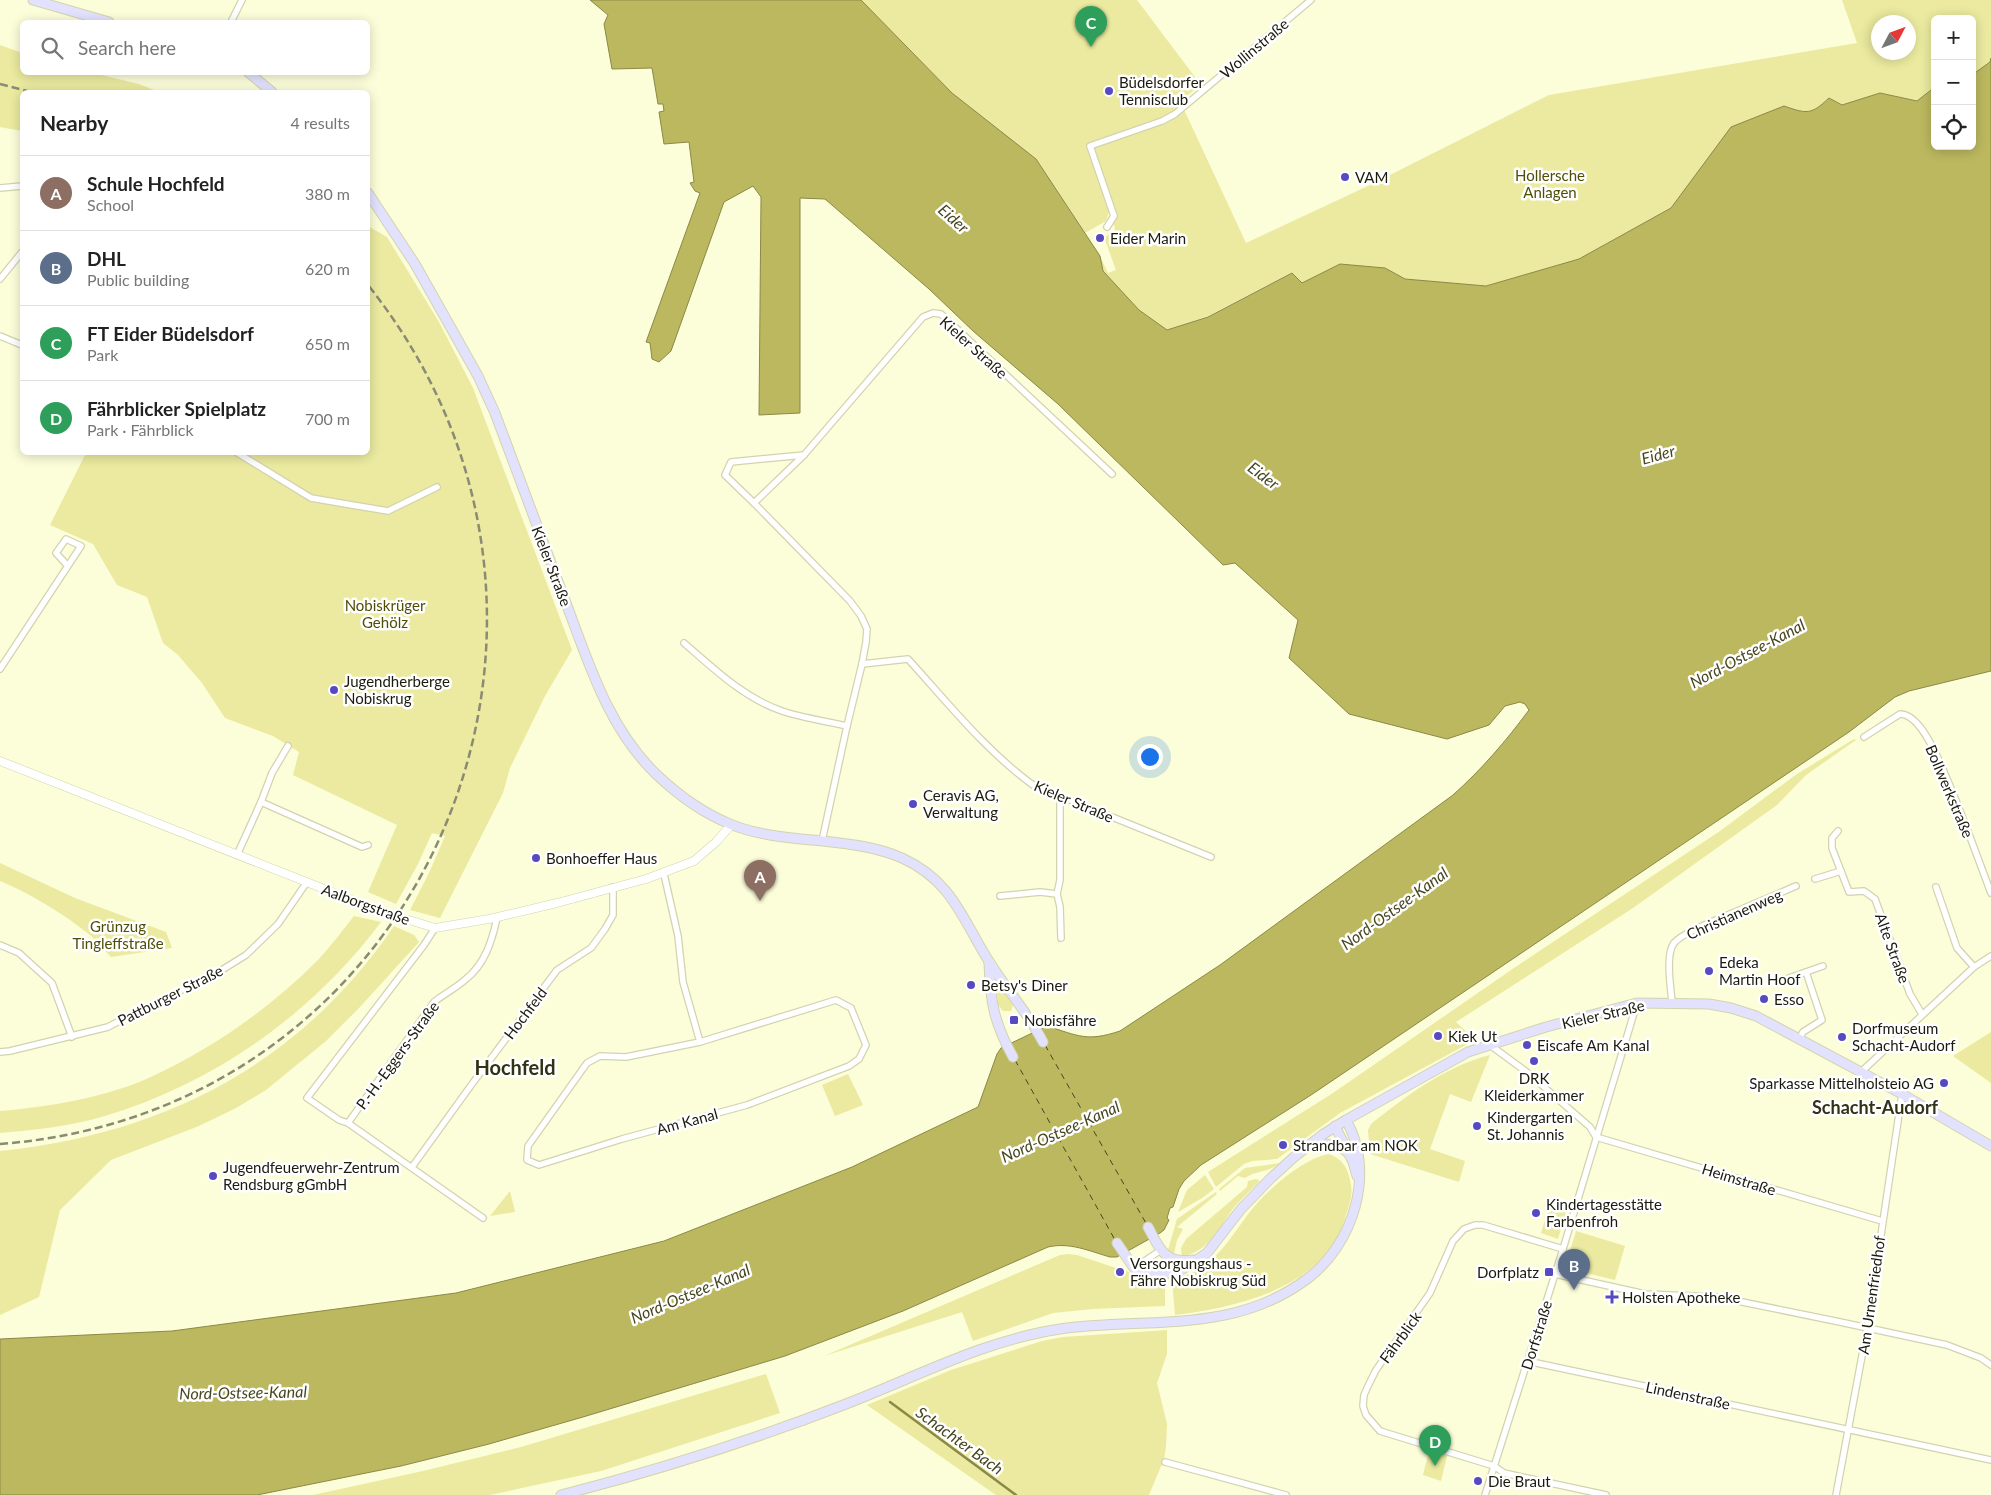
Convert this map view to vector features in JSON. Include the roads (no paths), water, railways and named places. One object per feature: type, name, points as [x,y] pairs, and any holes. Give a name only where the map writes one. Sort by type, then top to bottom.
[{"type":"main road","points":[[33,0],[102,20]]},
{"type":"main road","points":[[252,75],[270,90]]},
{"type":"main road","name":"Kieler Straße","points":[[370,196],[415,264],[478,376],[495,414],[583,651],[606,703],[631,746],[642,760],[671,787],[709,814],[731,824],[754,831],[864,846],[883,851],[903,858],[933,878],[954,900],[989,962],[1035,1027],[1043,1042]]},
{"type":"main road","name":"Kieler Straße","points":[[989,962],[991,999],[995,1018],[1013,1057]]},
{"type":"main road","name":"Kieler Straße","points":[[1134,1268],[1151,1275],[1181,1270],[1207,1253],[1256,1193],[1280,1169],[1309,1145],[1335,1126],[1468,1052],[1546,1027],[1637,1003],[1709,1004],[1736,1009],[1756,1016],[1902,1094],[1991,1146]]},
{"type":"main road","points":[[562,1495],[637,1476],[728,1447],[843,1405],[959,1358],[1026,1336],[1088,1326],[1183,1322],[1247,1310],[1272,1300],[1308,1278],[1320,1268],[1339,1246],[1350,1222],[1359,1181],[1360,1160],[1354,1133],[1346,1120]]},
{"type":"main road","points":[[1335,1126],[1349,1154],[1359,1181]]},
{"type":"main road","points":[[1309,1145],[1332,1144],[1341,1147],[1349,1154]]},
{"type":"main road","points":[[1148,1227],[1166,1256],[1174,1261],[1198,1259]]},
{"type":"main road","points":[[1117,1243],[1134,1268]]},
{"type":"street","points":[[232,20],[242,0]]},
{"type":"street","name":"Wollinstraße","points":[[1107,227],[1114,216],[1090,146],[1162,121],[1175,114],[1311,0]]},
{"type":"street","points":[[0,188],[20,186]]},
{"type":"street","points":[[14,188],[20,191]]},
{"type":"street","points":[[0,279],[20,254]]},
{"type":"street","name":"Kieler Straße","points":[[754,503],[804,455],[923,317],[933,312],[940,314],[1112,474]]},
{"type":"street","points":[[0,336],[20,344]]},
{"type":"street","points":[[241,455],[311,498],[388,511],[437,487]]},
{"type":"street","points":[[804,455],[731,462],[725,475],[850,601],[861,616],[866,629],[862,664],[846,726],[822,841]]},
{"type":"street","points":[[0,669],[81,546],[66,539],[56,553],[68,565]]},
{"type":"street","points":[[684,643],[726,680],[761,702],[782,711],[846,726]]},
{"type":"street","name":"Kieler Straße","points":[[862,664],[908,659],[976,735],[1009,767],[1033,785],[1211,857]]},
{"type":"street","name":"Bollwerkstraße","points":[[1864,737],[1900,714],[1906,714],[1917,725],[1935,751],[1991,893]]},
{"type":"street","points":[[237,855],[262,802],[272,773],[288,746]]},
{"type":"street","name":"Aalborgstraße","points":[[0,761],[380,911],[435,928],[497,918],[664,874],[694,861],[716,842],[731,824]]},
{"type":"street","points":[[1060,797],[1060,880],[1057,894],[1060,907],[1062,938]]},
{"type":"street","points":[[262,802],[362,847],[368,845]]},
{"type":"street","name":"Alte Straße","points":[[1838,831],[1832,838],[1832,848],[1849,892],[1864,891],[1875,899],[1910,994],[1922,1014]]},
{"type":"street","points":[[1815,879],[1841,871]]},
{"type":"street","points":[[664,874],[678,936],[683,982],[700,1042]]},
{"type":"street","name":"Pattburger Straße","points":[[0,1052],[10,1052],[108,1027],[217,973],[246,955],[278,924],[307,882]]},
{"type":"street","name":"Christianenweg","points":[[1672,1003],[1670,952],[1675,942],[1702,926],[1796,886]]},
{"type":"street","points":[[1936,887],[1957,948],[1974,967]]},
{"type":"street","name":"Hochfeld","points":[[412,1167],[558,970],[591,948],[605,929],[613,915],[613,888]]},
{"type":"street","points":[[1000,896],[1040,892],[1057,894]]},
{"type":"street","name":"P.-H.-Eggers-Straße","points":[[348,1123],[434,1002],[476,970],[492,941],[497,918]]},
{"type":"street","points":[[435,928],[307,1098],[339,1120],[348,1123],[483,1218]]},
{"type":"street","points":[[0,945],[18,953],[52,983],[72,1037]]},
{"type":"street","points":[[1861,1072],[1974,967],[1991,956]]},
{"type":"street","points":[[1786,979],[1823,966]]},
{"type":"street","points":[[1800,1038],[1803,1032],[1822,1020],[1806,972]]},
{"type":"street","name":"Am Kanal","points":[[836,1000],[851,1008],[866,1045],[859,1059],[850,1066],[747,1105],[622,1139],[539,1165],[527,1160],[528,1146],[587,1063],[600,1056],[626,1057],[700,1042],[836,1000]]},
{"type":"street","name":"Dorfstraße","points":[[1485,1495],[1563,1249],[1637,1003]]},
{"type":"street","points":[[1490,1045],[1528,1073],[1590,1127],[1596,1137]]},
{"type":"street","name":"Am Urnenfriedhof","points":[[1836,1495],[1867,1329],[1902,1094]]},
{"type":"street","name":"Heimstraße","points":[[1596,1137],[1882,1221]]},
{"type":"street","name":"Fährblick","points":[[1563,1249],[1484,1225],[1475,1225],[1464,1229],[1453,1241],[1435,1284],[1422,1306],[1376,1370],[1364,1395],[1363,1406],[1366,1415],[1380,1430],[1494,1466],[1504,1474],[1606,1495]]},
{"type":"street","points":[[1134,1268],[1161,1250]]},
{"type":"street","points":[[1555,1274],[1645,1294],[1730,1299],[1947,1345],[1981,1358],[1991,1365]]},
{"type":"street","name":"Lindenstraße","points":[[1528,1361],[1991,1460]]},
{"type":"street","points":[[1165,1462],[1286,1495]]},
{"type":"water","points":[[590,0],[861,0],[952,93],[1036,159],[1100,256],[1103,271],[1139,310],[1167,330],[1208,317],[1292,273],[1302,283],[1340,264],[1385,268],[1405,279],[1486,286],[1579,259],[1671,208],[1731,127],[1784,106],[1798,111],[1808,111],[1818,108],[1829,98],[1842,105],[1880,93],[1917,101],[1931,90],[1931,150],[1976,150],[1976,72],[1990,62],[1991,58],[1991,671],[1909,691],[1895,697],[1849,732],[1311,1095],[1201,1165],[1184,1181],[1179,1189],[1173,1207],[1170,1208],[1167,1218],[1169,1220],[1164,1230],[1117,1257],[1110,1257],[1072,1246],[1048,1247],[903,1311],[785,1356],[489,1444],[401,1466],[257,1495],[0,1495],[0,1339],[172,1331],[456,1293],[664,1241],[852,1167],[978,1107],[997,1054],[1001,1048],[1047,1026],[1067,1033],[1091,1037],[1120,1031],[1220,965],[1453,795],[1493,754],[1529,710],[1525,704],[1520,702],[1505,706],[1489,725],[1447,739],[1349,714],[1289,658],[1298,620],[1235,563],[1223,565],[1058,404],[825,199],[800,198],[800,413],[759,415],[761,197],[753,186],[724,202],[671,351],[659,362],[652,359],[650,343],[646,342],[700,193],[695,191],[690,183],[694,182],[689,142],[664,144],[659,112],[664,111],[663,104],[658,104],[652,68],[612,69],[604,24],[608,15]]},
{"type":"waterway","name":"Schachter Bach","points":[[890,1402],[1016,1495]]},
{"type":"railway","points":[[0,84],[23,90]]},
{"type":"railway","points":[[0,1144],[150,1111],[276,1043],[375,946],[445,827],[482,694],[483,555],[446,416],[370,288]]},
{"type":"place","name":"FT Eider Büdelsdorf","points":[[1091,47]]},
{"type":"place","name":"Büdelsdorfer Tennisclub","points":[[1109,91]]},
{"type":"place","name":"VAM","points":[[1345,177]]},
{"type":"place","name":"Eider Marin","points":[[1100,238]]},
{"type":"place","name":"Jugendherberge Nobiskrug","points":[[334,690]]},
{"type":"place","name":"Ceravis AG, Verwaltung","points":[[913,804]]},
{"type":"place","name":"Bonhoeffer Haus","points":[[536,858]]},
{"type":"place","name":"Schule Hochfeld","points":[[760,901]]},
{"type":"place","name":"Edeka Martin Hoof","points":[[1709,971]]},
{"type":"place","name":"Betsy's Diner","points":[[971,985]]},
{"type":"place","name":"Esso","points":[[1764,999]]},
{"type":"place","name":"Nobisfähre","points":[[1014,1020]]},
{"type":"place","name":"Kiek Ut","points":[[1438,1036]]},
{"type":"place","name":"Dorfmuseum Schacht-Audorf","points":[[1842,1037]]},
{"type":"place","name":"Eiscafe Am Kanal","points":[[1527,1045]]},
{"type":"place","name":"DRK Kleiderkammer","points":[[1534,1061]]},
{"type":"place","name":"Sparkasse Mittelholsteio AG","points":[[1944,1083]]},
{"type":"place","name":"Kindergarten St. Johannis","points":[[1477,1126]]},
{"type":"place","name":"Strandbar am NOK","points":[[1283,1145]]},
{"type":"place","name":"Jugendfeuerwehr-Zentrum Rendsburg gGmbH","points":[[213,1176]]},
{"type":"place","name":"Kindertagesstätte Farbenfroh","points":[[1536,1213]]},
{"type":"place","name":"Versorgungshaus - Fähre Nobiskrug Süd","points":[[1120,1272]]},
{"type":"place","name":"Dorfplatz","points":[[1549,1272]]},
{"type":"place","name":"DHL","points":[[1574,1290]]},
{"type":"place","name":"Holsten Apotheke","points":[[1612,1297]]},
{"type":"place","name":"Fährblicker Spielplatz","points":[[1435,1466]]},
{"type":"place","name":"Die Braut","points":[[1478,1481]]},
{"type":"district","name":"Hochfeld","points":[[515,1067]]},
{"type":"district","name":"Schacht-Audorf","points":[[1875,1107]]},
{"type":"park label","name":"Hollersche Anlagen","points":[[1550,184]]},
{"type":"park label","name":"Nobiskrüger Gehölz","points":[[385,614]]},
{"type":"park label","name":"Grünzug Tingleffstraße","points":[[118,934]]},
{"type":"water label","name":"Eider","points":[[954,218]]},
{"type":"water label","name":"Eider","points":[[1658,454]]},
{"type":"water label","name":"Eider","points":[[1264,475]]},
{"type":"water label","name":"Nord-Ostsee-Kanal","points":[[1747,653]]},
{"type":"water label","name":"Nord-Ostsee-Kanal","points":[[1394,908]]},
{"type":"water label","name":"Nord-Ostsee-Kanal","points":[[1060,1131]]},
{"type":"water label","name":"Nord-Ostsee-Kanal","points":[[690,1293]]},
{"type":"water label","name":"Nord-Ostsee-Kanal","points":[[243,1392]]}]
